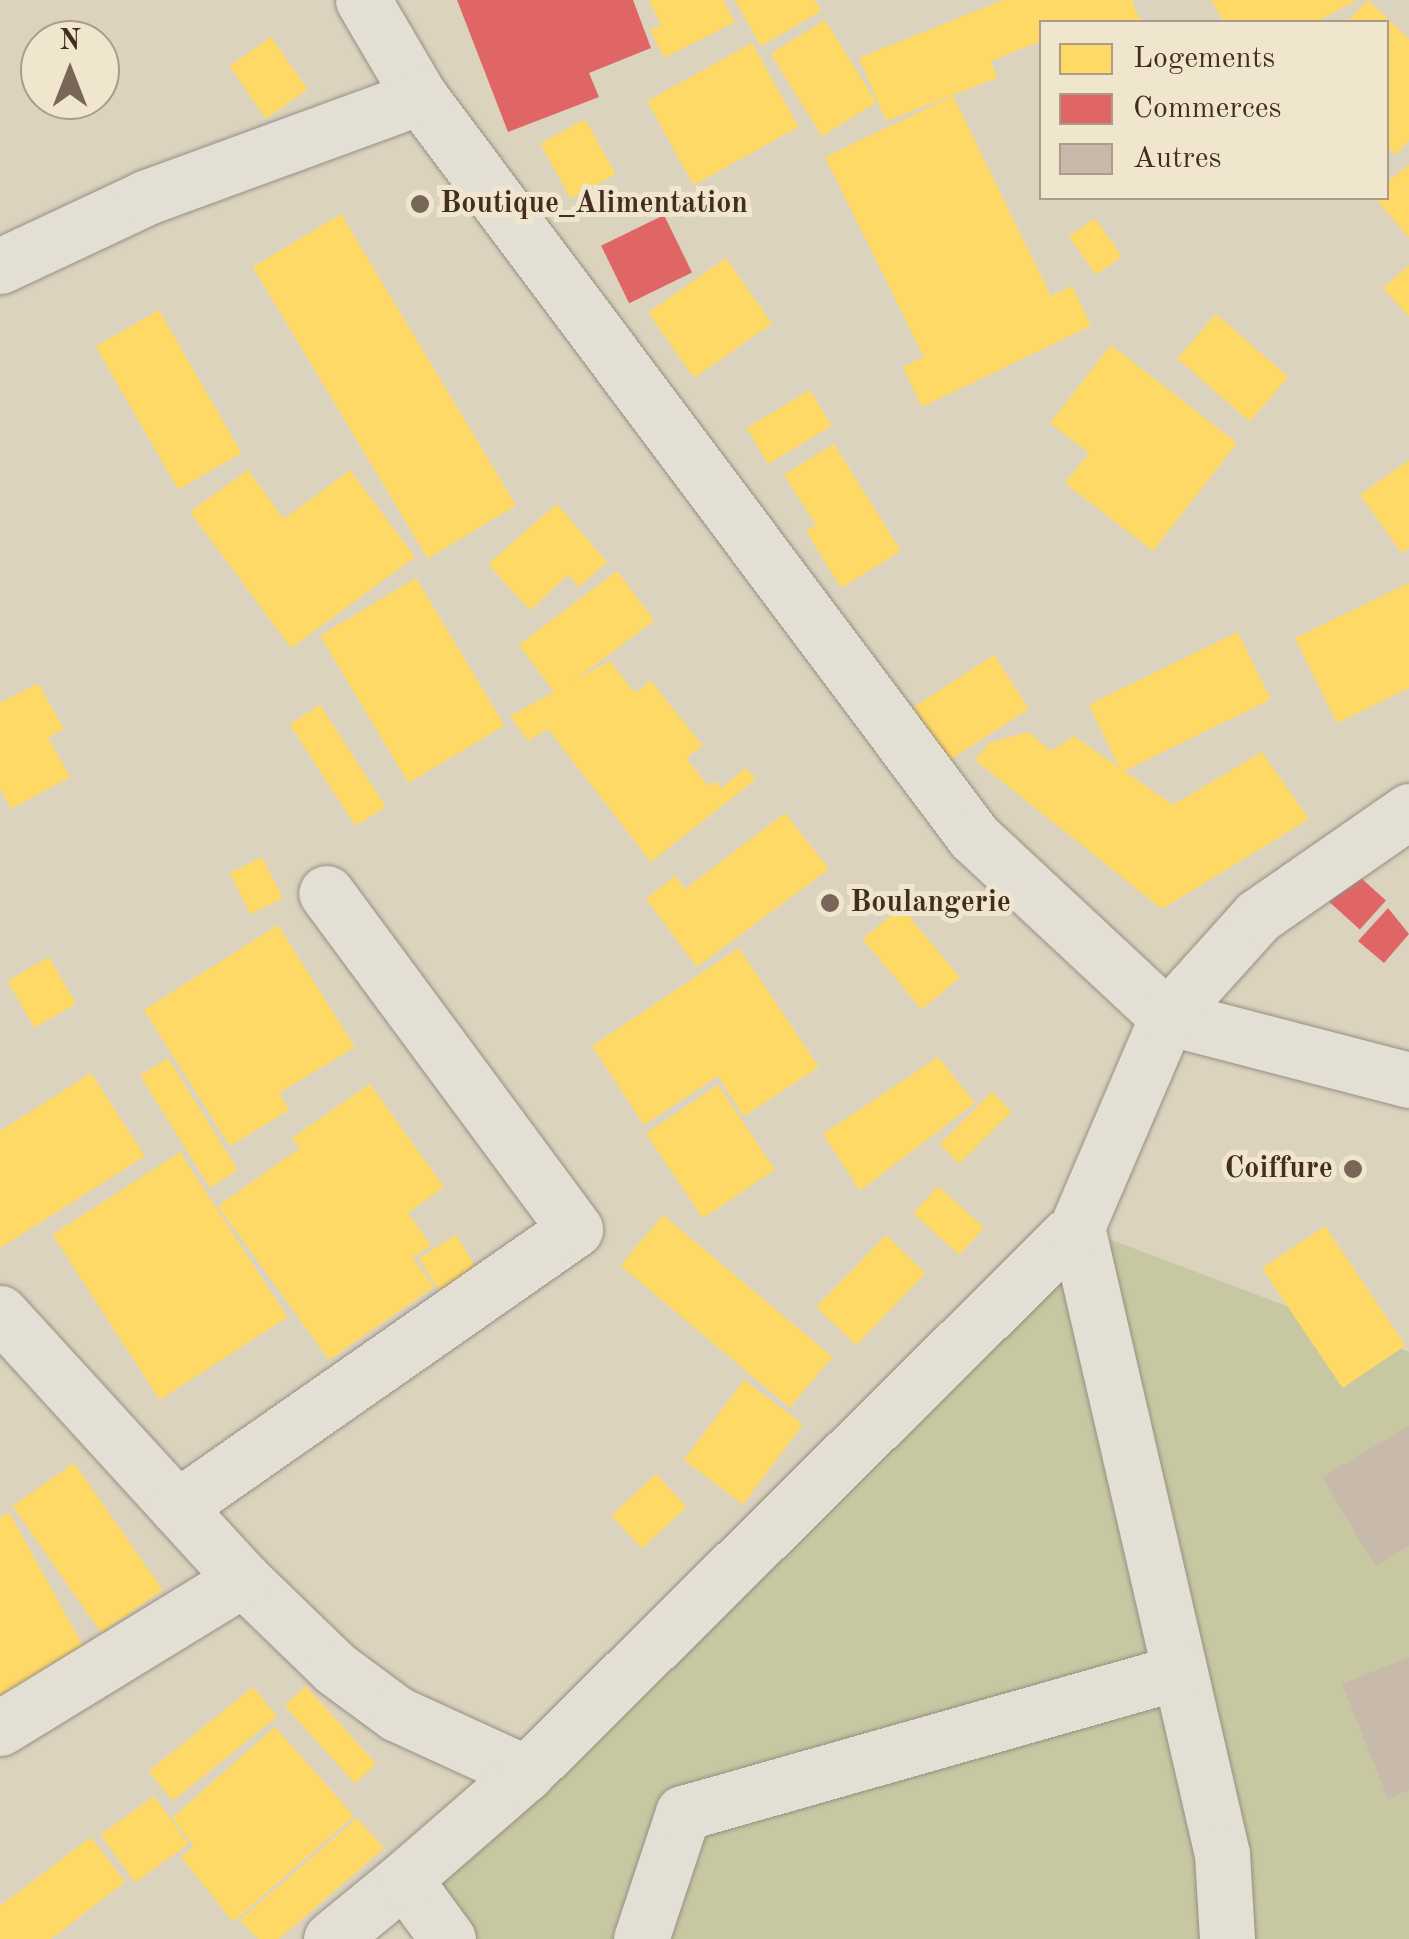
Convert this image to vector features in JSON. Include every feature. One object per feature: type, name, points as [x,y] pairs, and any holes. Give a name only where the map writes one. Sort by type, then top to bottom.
[{"type":"street","points":[[363,0],[420,97],[974,837],[1168,1017],[1409,1080]]},
{"type":"street","points":[[0,266],[148,197],[420,97]]},
{"type":"street","points":[[331,1939],[526,1773],[1077,1227],[1168,1017],[1258,916],[1409,811]]},
{"type":"street","points":[[177,1507],[575,1229],[326,892]]},
{"type":"street","points":[[1077,1227],[1222,1854],[1227,1939]]},
{"type":"street","points":[[0,1313],[243,1579],[336,1669],[396,1714],[526,1773]]},
{"type":"street","points":[[0,1728],[243,1579]]},
{"type":"street","points":[[641,1939],[683,1813],[1179,1672]]},
{"type":"street","points":[[404,1878],[448,1939]]},
{"type":"green space","points":[[1077,1227],[1409,1352],[1409,1939],[448,1939],[404,1879]]},
{"type":"building: Logements","points":[[649,0],[723,0],[735,22],[664,58],[650,30],[661,25]]},
{"type":"building: Logements","points":[[735,0],[815,0],[821,11],[761,46]]},
{"type":"building: Logements","points":[[1003,0],[1132,0],[1140,20],[1039,20],[1039,42],[991,61],[997,78],[886,121],[859,58]]},
{"type":"building: Logements","points":[[1211,0],[1357,0],[1320,20],[1223,20]]},
{"type":"building: Logements","points":[[1368,0],[1409,39],[1409,140],[1396,155],[1389,149],[1389,20],[1349,20]]},
{"type":"building: Logements","points":[[825,20],[876,102],[822,136],[771,54]]},
{"type":"building: Logements","points":[[271,37],[308,89],[266,119],[229,66]]},
{"type":"building: Logements","points":[[752,43],[799,127],[694,185],[647,101]]},
{"type":"building: Logements","points":[[953,96],[1051,296],[1072,286],[1091,326],[922,407],[903,367],[924,357],[825,157]]},
{"type":"building: Logements","points":[[585,119],[616,174],[571,199],[540,144]]},
{"type":"building: Logements","points":[[1409,165],[1409,238],[1377,200],[1389,200],[1389,181]]},
{"type":"building: Logements","points":[[341,214],[516,505],[428,558],[253,267]]},
{"type":"building: Logements","points":[[1095,218],[1122,257],[1096,275],[1069,236]]},
{"type":"building: Logements","points":[[726,258],[772,324],[694,378],[648,312]]},
{"type":"building: Logements","points":[[1409,265],[1409,317],[1383,288]]},
{"type":"building: Logements","points":[[159,310],[242,453],[178,489],[96,346]]},
{"type":"building: Logements","points":[[1216,314],[1288,377],[1250,422],[1177,359]]},
{"type":"building: Logements","points":[[1111,345],[1237,443],[1153,551],[1065,483],[1089,453],[1050,423]]},
{"type":"building: Logements","points":[[810,390],[832,426],[768,464],[747,428]]},
{"type":"building: Logements","points":[[834,444],[901,551],[841,588],[806,531],[816,525],[784,475]]},
{"type":"building: Logements","points":[[1409,460],[1409,548],[1402,553],[1360,495]]},
{"type":"building: Logements","points":[[248,470],[284,519],[350,470],[415,557],[291,648],[190,512]]},
{"type":"building: Logements","points":[[557,504],[607,562],[579,587],[568,575],[530,610],[488,564]]},
{"type":"building: Logements","points":[[617,571],[654,621],[556,695],[519,645]]},
{"type":"building: Logements","points":[[416,578],[505,725],[409,783],[320,636]]},
{"type":"building: Logements","points":[[1409,583],[1409,688],[1337,723],[1295,638]]},
{"type":"building: Logements","points":[[1238,632],[1271,699],[1122,772],[1089,705]]},
{"type":"building: Logements","points":[[994,655],[1029,709],[947,762],[912,708]]},
{"type":"building: Logements","points":[[610,661],[635,693],[651,681],[703,746],[686,758],[708,786],[716,781],[721,788],[746,768],[756,779],[651,862],[548,729],[528,741],[510,716]]},
{"type":"building: Logements","points":[[38,683],[64,729],[48,737],[70,777],[11,809],[0,789],[0,703]]},
{"type":"building: Logements","points":[[320,705],[386,806],[356,826],[290,725]]},
{"type":"building: Logements","points":[[1028,732],[1051,751],[1074,736],[1173,805],[1262,752],[1309,819],[1162,909],[975,760],[989,743]]},
{"type":"building: Logements","points":[[785,813],[829,869],[697,967],[646,899],[675,876],[685,889]]},
{"type":"building: Logements","points":[[262,857],[283,898],[251,914],[230,873]]},
{"type":"building: Logements","points":[[901,907],[960,977],[922,1010],[863,939]]},
{"type":"building: Logements","points":[[278,925],[355,1047],[279,1093],[289,1110],[230,1146],[144,1010]]},
{"type":"building: Logements","points":[[739,948],[819,1067],[744,1116],[718,1076],[644,1125],[592,1046]]},
{"type":"building: Logements","points":[[49,957],[76,1004],[34,1028],[7,981]]},
{"type":"building: Logements","points":[[938,1057],[975,1103],[860,1191],[823,1134]]},
{"type":"building: Logements","points":[[168,1058],[238,1170],[210,1187],[140,1075]]},
{"type":"building: Logements","points":[[91,1073],[145,1156],[0,1248],[0,1131]]},
{"type":"building: Logements","points":[[370,1084],[444,1187],[408,1213],[431,1245],[412,1258],[434,1287],[329,1360],[218,1206],[300,1148],[292,1138]]},
{"type":"building: Logements","points":[[718,1085],[775,1170],[703,1218],[646,1134]]},
{"type":"building: Logements","points":[[992,1092],[1012,1112],[959,1164],[940,1144]]},
{"type":"building: Logements","points":[[180,1152],[287,1317],[160,1400],[53,1235]]},
{"type":"building: Logements","points":[[938,1186],[984,1227],[959,1255],[913,1213]]},
{"type":"building: Logements","points":[[663,1215],[832,1357],[790,1408],[621,1266]]},
{"type":"building: Logements","points":[[1325,1226],[1406,1345],[1343,1388],[1262,1268]]},
{"type":"building: Logements","points":[[456,1235],[488,1286],[450,1309],[419,1258]]},
{"type":"building: Logements","points":[[886,1235],[926,1273],[856,1345],[817,1307]]},
{"type":"building: Logements","points":[[744,1380],[803,1425],[743,1504],[684,1460]]},
{"type":"building: Logements","points":[[74,1463],[163,1590],[101,1633],[13,1506]]},
{"type":"building: Logements","points":[[656,1474],[687,1507],[642,1549],[611,1516]]},
{"type":"building: Logements","points":[[9,1512],[91,1660],[0,1709],[0,1517]]},
{"type":"building: Logements","points":[[306,1686],[376,1764],[355,1783],[284,1705]]},
{"type":"building: Logements","points":[[253,1687],[277,1717],[173,1801],[149,1771]]},
{"type":"building: Logements","points":[[275,1727],[354,1816],[233,1922],[181,1857],[194,1846],[172,1818]]},
{"type":"building: Logements","points":[[154,1796],[189,1844],[135,1883],[101,1835]]},
{"type":"building: Logements","points":[[357,1818],[384,1848],[279,1939],[258,1939],[240,1920]]},
{"type":"building: Logements","points":[[91,1837],[125,1882],[51,1939],[0,1939],[0,1906]]},
{"type":"building: Commerces","points":[[457,0],[633,0],[651,48],[589,73],[599,97],[508,132]]},
{"type":"building: Commerces","points":[[664,215],[692,273],[629,303],[601,246]]},
{"type":"building: Commerces","points":[[1351,869],[1386,900],[1360,929],[1325,898]]},
{"type":"building: Commerces","points":[[1388,908],[1409,934],[1384,963],[1358,941]]},
{"type":"building: Autres","points":[[1409,1426],[1409,1546],[1375,1566],[1322,1477]]},
{"type":"building: Autres","points":[[1409,1657],[1409,1790],[1388,1799],[1342,1684]]},
{"type":"place","name":"Boutique_Alimentation","points":[[420,204]]},
{"type":"place","name":"Boulangerie","points":[[830,903]]},
{"type":"place","name":"Coiffure","points":[[1353,1169]]}]
